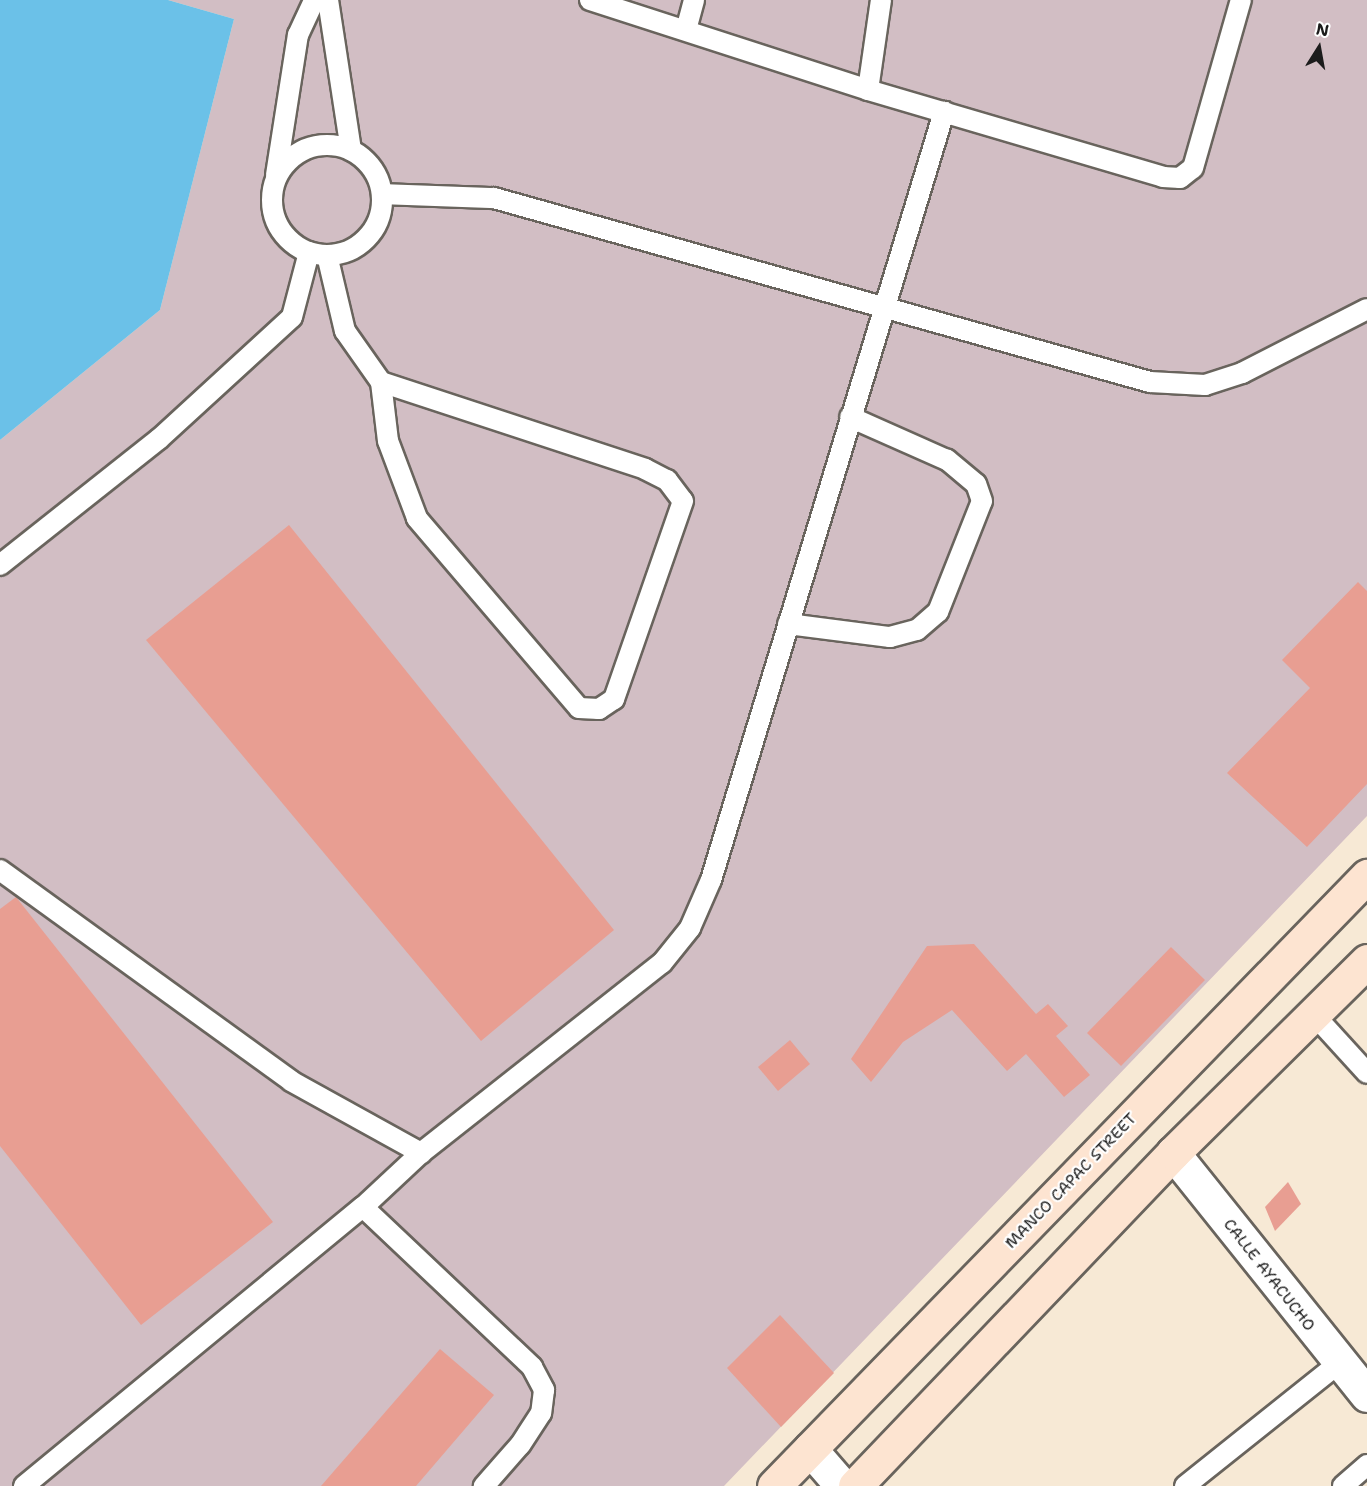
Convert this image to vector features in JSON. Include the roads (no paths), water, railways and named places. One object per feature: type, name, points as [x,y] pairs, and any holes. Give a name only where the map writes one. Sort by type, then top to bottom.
[{"type":"main road","name":"MANCO CAPAC STREET","points":[[774,1486],[1367,876]]},
{"type":"main road","points":[[855,1486],[1173,1153],[1315,1016],[1367,961]]},
{"type":"street","name":"CALLE AYACUCHO","points":[[1173,1153],[1339,1363],[1367,1395]]},
{"type":"street","points":[[810,1449],[842,1486]]},
{"type":"lane","points":[[314,0],[298,35],[272,198],[281,231],[318,253],[354,248],[374,230],[382,195],[378,176],[351,150],[328,0]]},
{"type":"lane","points":[[590,0],[868,90],[1163,177],[1180,178],[1193,168],[1241,0]]},
{"type":"lane","points":[[686,30],[694,0]]},
{"type":"lane","points":[[868,90],[881,0]]},
{"type":"lane","points":[[24,1486],[363,1207],[421,1153],[662,963],[690,928],[711,880],[882,309],[944,112]]},
{"type":"lane","points":[[276,180],[298,153],[315,146],[351,150]]},
{"type":"lane","points":[[382,195],[494,198],[882,309],[1150,382],[1205,385],[1242,373],[1367,309]]},
{"type":"lane","points":[[318,253],[345,331],[381,382],[388,441],[417,518],[579,708],[599,709],[614,699],[683,501],[668,480],[645,469],[381,382]]},
{"type":"lane","points":[[0,565],[159,439],[292,317],[318,253]]},
{"type":"lane","points":[[788,624],[890,638],[917,630],[938,612],[982,501],[976,484],[947,460],[850,417]]},
{"type":"lane","points":[[0,870],[291,1081],[421,1153]]},
{"type":"lane","points":[[1315,1016],[1367,1074]]},
{"type":"lane","points":[[363,1207],[532,1367],[544,1390],[541,1413],[520,1445],[484,1486]]},
{"type":"lane","points":[[1185,1486],[1339,1363]]},
{"type":"lane","points":[[1342,1486],[1367,1465]]},
{"type":"water","points":[[0,0],[168,0],[234,19],[160,310],[0,440]]}]
